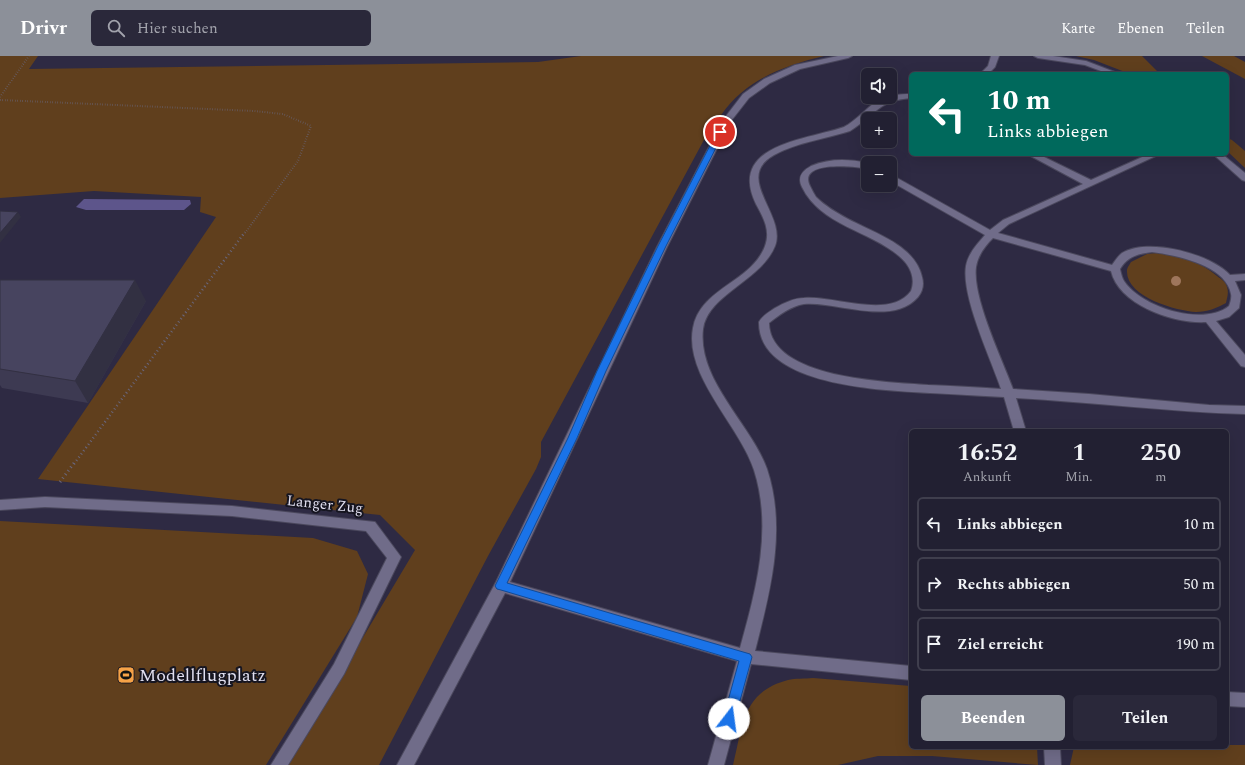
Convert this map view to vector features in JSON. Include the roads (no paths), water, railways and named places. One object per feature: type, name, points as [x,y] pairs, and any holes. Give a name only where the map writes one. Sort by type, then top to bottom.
[{"type":"lane","points":[[406,765],[501,586],[572,438],[605,364],[727,120],[746,96],[767,81],[798,67],[848,56]]},
{"type":"lane","points":[[986,72],[991,67],[995,56]]},
{"type":"lane","points":[[1038,56],[1086,63],[1111,72]]},
{"type":"lane","points":[[716,765],[746,657],[763,583],[768,552],[769,517],[765,487],[758,464],[702,364],[698,348],[698,329],[702,316],[713,303],[757,266],[769,250],[773,234],[772,224],[756,189],[754,179],[756,169],[765,158],[778,149],[801,141],[842,131],[856,125],[875,106],[887,99],[898,96],[909,96]]},
{"type":"lane","points":[[1035,156],[1090,184]]},
{"type":"lane","points":[[1019,429],[979,312],[971,276],[971,265],[980,247],[990,234],[1006,222],[1027,211],[1152,156]]},
{"type":"lane","points":[[1219,156],[1245,178]]},
{"type":"lane","points":[[861,165],[837,162],[821,165],[808,171],[803,180],[805,188],[810,197],[830,212],[888,244],[904,255],[916,266],[919,278],[918,288],[913,295],[904,302],[888,307],[846,306],[804,301],[789,305],[773,313],[764,322],[764,333],[771,346],[786,360],[807,371],[851,382],[882,386],[1089,398],[1208,409],[1245,410]]},
{"type":"lane","points":[[897,181],[990,234],[1056,254],[1115,269]]},
{"type":"lane","points":[[1152,249],[1175,252],[1197,259],[1214,267],[1228,278],[1234,285],[1237,294],[1234,308],[1224,315],[1210,318],[1175,315],[1152,308],[1132,295],[1119,282],[1115,269],[1120,259],[1133,252],[1152,249]]},
{"type":"lane","points":[[1228,278],[1245,277]]},
{"type":"lane","points":[[1210,318],[1245,363]]},
{"type":"lane","name":"Langer Zug","points":[[0,505],[45,502],[232,512],[370,526],[394,557],[339,669],[279,765]]},
{"type":"lane","points":[[501,586],[746,657],[909,673]]},
{"type":"lane","points":[[1229,699],[1245,700]]},
{"type":"lane","points":[[1052,749],[1053,765]]},
{"type":"place","name":"Modellflugplatz","points":[[126,675]]}]
